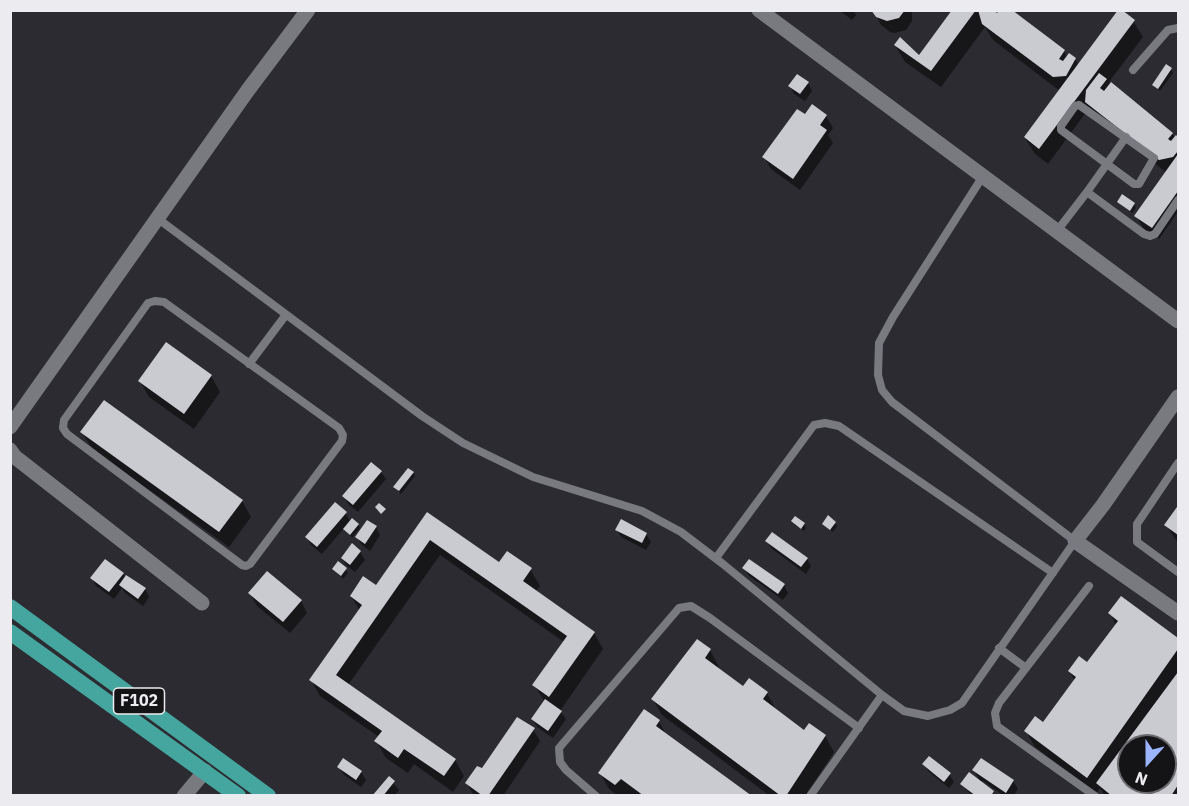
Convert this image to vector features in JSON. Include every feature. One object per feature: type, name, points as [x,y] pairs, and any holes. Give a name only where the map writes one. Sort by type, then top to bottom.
[{"type":"highway","name":"F102","points":[[10,607],[268,795]]},
{"type":"highway","name":"F102","points":[[10,632],[238,795]]},
{"type":"street","points":[[10,427],[248,90],[308,10]]},
{"type":"street","points":[[759,10],[1179,321]]},
{"type":"street","points":[[1179,397],[1075,541],[1179,613]]},
{"type":"street","points":[[10,450],[15,457],[202,603]]},
{"type":"street","points":[[184,795],[205,771]]},
{"type":"lane","points":[[1133,70],[1168,30],[1179,28]]},
{"type":"lane","points":[[1076,106],[1083,106],[1154,158],[1139,184],[1134,184],[1107,165],[1061,130],[1061,126],[1076,106]]},
{"type":"lane","points":[[1057,231],[1126,137]]},
{"type":"lane","points":[[157,218],[285,316],[422,416],[463,443],[533,477],[642,511],[681,532],[716,558],[882,695],[904,711],[928,716],[950,710],[962,703],[1075,541],[892,402],[882,390],[878,375],[879,343],[893,317],[983,176]]},
{"type":"lane","points":[[1087,192],[1150,236],[1155,234],[1179,200]]},
{"type":"lane","points":[[164,302],[249,364],[339,428],[343,435],[342,441],[250,564],[246,566],[67,434],[63,428],[64,420],[148,303],[164,302]]},
{"type":"lane","points":[[249,364],[285,316]]},
{"type":"lane","points":[[716,558],[814,426],[825,423],[839,426],[1053,573]]},
{"type":"lane","points":[[1179,463],[1137,524],[1137,542],[1179,572]]},
{"type":"lane","points":[[1089,586],[999,703],[995,713],[997,726],[1095,795]]},
{"type":"lane","points":[[596,795],[566,770],[560,762],[558,748],[679,609],[691,606],[710,618],[859,728]]},
{"type":"lane","points":[[999,648],[1026,668]]},
{"type":"lane","points":[[810,795],[882,695]]},
{"type":"building","points":[[871,10],[905,10],[899,18],[887,21],[876,17]]},
{"type":"building","points":[[952,10],[976,10],[931,71],[894,45],[900,37],[919,55]]},
{"type":"building","points":[[978,10],[994,10],[997,13],[999,10],[1012,10],[1065,50],[1059,59],[1063,61],[1069,53],[1076,58],[1066,76],[1053,77],[982,24]]},
{"type":"building","points":[[1118,10],[1122,10],[1135,20],[1039,149],[1024,137]]},
{"type":"building","points":[[1166,64],[1172,68],[1158,89],[1152,85]]},
{"type":"building","points":[[1099,73],[1107,79],[1100,88],[1104,91],[1111,82],[1173,133],[1168,139],[1171,141],[1176,135],[1178,137],[1178,151],[1173,157],[1159,160],[1085,102],[1086,90]]},
{"type":"building","points":[[797,74],[809,82],[800,94],[788,86]]},
{"type":"building","points":[[812,104],[827,115],[820,125],[827,130],[793,179],[762,157],[797,109],[805,114]]},
{"type":"building","points":[[1178,154],[1178,191],[1152,228],[1134,216]]},
{"type":"building","points":[[1122,194],[1135,203],[1130,211],[1117,202]]},
{"type":"building","points":[[166,342],[212,375],[184,414],[138,381]]},
{"type":"building","points":[[104,400],[243,500],[219,532],[80,432]]},
{"type":"building","points":[[371,462],[382,471],[353,505],[342,496]]},
{"type":"building","points":[[408,468],[414,472],[399,491],[393,487]]},
{"type":"building","points":[[335,502],[347,512],[317,547],[305,537]]},
{"type":"building","points":[[379,503],[386,509],[381,514],[375,507]]},
{"type":"building","points":[[1178,508],[1178,535],[1164,525]]},
{"type":"building","points":[[427,512],[499,562],[507,551],[532,568],[523,581],[595,632],[549,697],[532,685],[567,636],[430,540],[336,675],[456,759],[444,776],[404,749],[398,758],[374,741],[382,731],[309,680],[362,605],[350,596],[363,576],[376,585]]},
{"type":"building","points":[[828,515],[836,522],[830,530],[822,524]]},
{"type":"building","points":[[795,516],[805,523],[801,529],[791,521]]},
{"type":"building","points":[[352,518],[359,524],[350,535],[343,529]]},
{"type":"building","points":[[621,519],[647,533],[642,543],[615,530]]},
{"type":"building","points":[[367,520],[377,526],[365,544],[355,537]]},
{"type":"building","points":[[772,532],[808,558],[801,567],[765,541]]},
{"type":"building","points":[[352,543],[361,551],[350,565],[341,558]]},
{"type":"building","points":[[105,559],[124,573],[109,592],[90,578]]},
{"type":"building","points":[[749,559],[785,584],[778,594],[742,568]]},
{"type":"building","points":[[338,561],[347,568],[341,576],[332,569]]},
{"type":"building","points":[[267,571],[302,600],[283,622],[248,593]]},
{"type":"building","points":[[126,575],[146,588],[138,599],[119,585]]},
{"type":"building","points":[[1121,596],[1178,638],[1178,649],[1087,778],[1024,731],[1035,716],[1043,722],[1076,677],[1068,671],[1079,656],[1087,662],[1118,621],[1108,613]]},
{"type":"building","points":[[697,639],[711,649],[705,658],[743,686],[749,678],[768,692],[763,699],[804,730],[809,723],[826,735],[786,796],[781,796],[651,699]]},
{"type":"building","points":[[1178,672],[1177,787],[1177,734],[1132,734]]},
{"type":"building","points":[[545,699],[562,711],[548,731],[531,719]]},
{"type":"building","points":[[644,709],[660,720],[656,726],[752,796],[644,796],[621,779],[615,785],[598,773]]},
{"type":"building","points":[[517,717],[535,728],[488,796],[483,796],[465,783],[477,766],[482,768]]},
{"type":"building","points":[[1117,755],[1117,794],[1172,794],[1171,796],[1112,796],[1096,783]]},
{"type":"building","points":[[929,756],[951,773],[944,782],[922,764]]},
{"type":"building","points":[[343,758],[362,771],[356,780],[337,767]]},
{"type":"building","points":[[981,758],[1014,780],[1006,793],[972,770]]},
{"type":"building","points":[[969,772],[994,791],[991,796],[976,796],[960,784]]},
{"type":"building","points":[[389,776],[395,781],[383,796],[372,796]]}]
